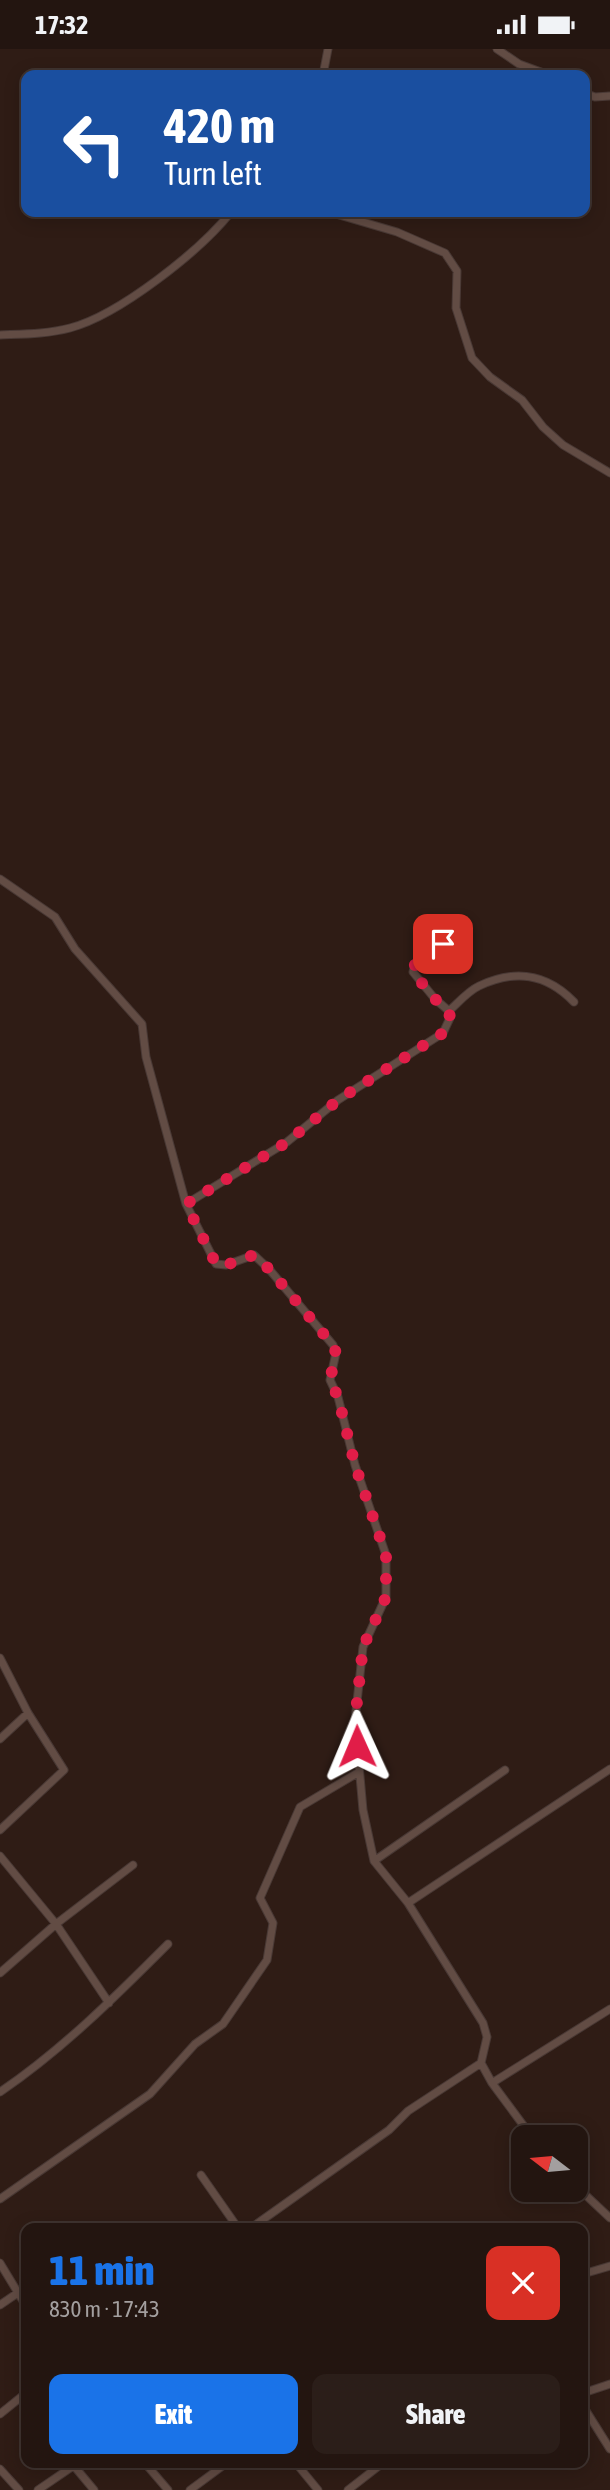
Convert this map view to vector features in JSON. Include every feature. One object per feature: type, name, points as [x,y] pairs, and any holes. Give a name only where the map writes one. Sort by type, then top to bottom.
[{"type":"street","points":[[324,70],[328,49]]},
{"type":"street","points":[[497,49],[519,64],[536,70]]},
{"type":"street","points":[[590,95],[610,96]]},
{"type":"street","points":[[0,335],[72,328],[105,312],[151,285],[219,227],[227,217]]},
{"type":"street","points":[[346,217],[397,232],[445,253],[457,271],[456,308],[472,358],[490,377],[522,400],[543,427],[563,445],[610,473]]},
{"type":"street","points":[[0,879],[55,917],[75,949],[142,1024],[146,1056],[186,1204],[216,1264],[226,1265],[254,1255],[333,1345],[336,1353],[330,1380],[338,1397],[355,1465],[386,1555],[386,1597],[363,1647],[355,1720],[363,1810],[374,1861],[408,1903],[483,2022],[488,2037],[481,2063],[408,2111],[389,2130],[258,2223]]},
{"type":"street","points":[[186,1204],[287,1142],[338,1100],[443,1033],[450,1018],[449,1011],[435,999],[413,972],[414,964],[420,956],[443,944]]},
{"type":"street","points":[[449,1011],[477,986],[532,975],[563,990],[574,1002]]},
{"type":"street","points":[[0,1658],[28,1713],[64,1770],[0,1831]]},
{"type":"street","points":[[0,1739],[28,1713]]},
{"type":"street","points":[[408,1903],[610,1769]]},
{"type":"street","points":[[374,1861],[505,1770]]},
{"type":"street","points":[[0,2199],[150,2094],[195,2044],[223,2024],[267,1960],[273,1923],[260,1898],[300,1807],[359,1772]]},
{"type":"street","points":[[0,1856],[56,1924],[109,2003]]},
{"type":"street","points":[[0,1973],[56,1924],[133,1865]]},
{"type":"street","points":[[0,2092],[109,2003],[168,1944]]},
{"type":"street","points":[[492,2083],[610,2009]]},
{"type":"street","points":[[481,2063],[492,2083],[523,2125]]},
{"type":"street","points":[[201,2175],[235,2223]]},
{"type":"street","points":[[588,2197],[610,2218]]},
{"type":"street","points":[[0,2263],[21,2297]]},
{"type":"street","points":[[588,2273],[610,2266]]},
{"type":"street","points":[[0,2305],[19,2293]]},
{"type":"street","points":[[588,2391],[610,2384]]},
{"type":"street","points":[[0,2414],[21,2397]]},
{"type":"street","points":[[588,2414],[610,2449]]},
{"type":"street","points":[[38,2490],[70,2468]]},
{"type":"street","points":[[79,2468],[94,2490]]},
{"type":"street","points":[[149,2468],[167,2490]]},
{"type":"street","points":[[190,2490],[220,2468]]},
{"type":"street","points":[[300,2468],[318,2490]]},
{"type":"street","points":[[348,2490],[376,2468]]},
{"type":"street","points":[[0,2469],[19,2490]]},
{"type":"route","points":[[357,1746],[355,1720],[363,1647],[386,1597],[386,1555],[355,1465],[338,1397],[330,1380],[336,1353],[317,1325],[254,1255],[226,1265],[216,1264],[186,1204],[287,1142],[338,1100],[443,1033],[450,1018],[449,1011],[435,999],[413,972],[414,964],[420,956],[443,944]]}]
